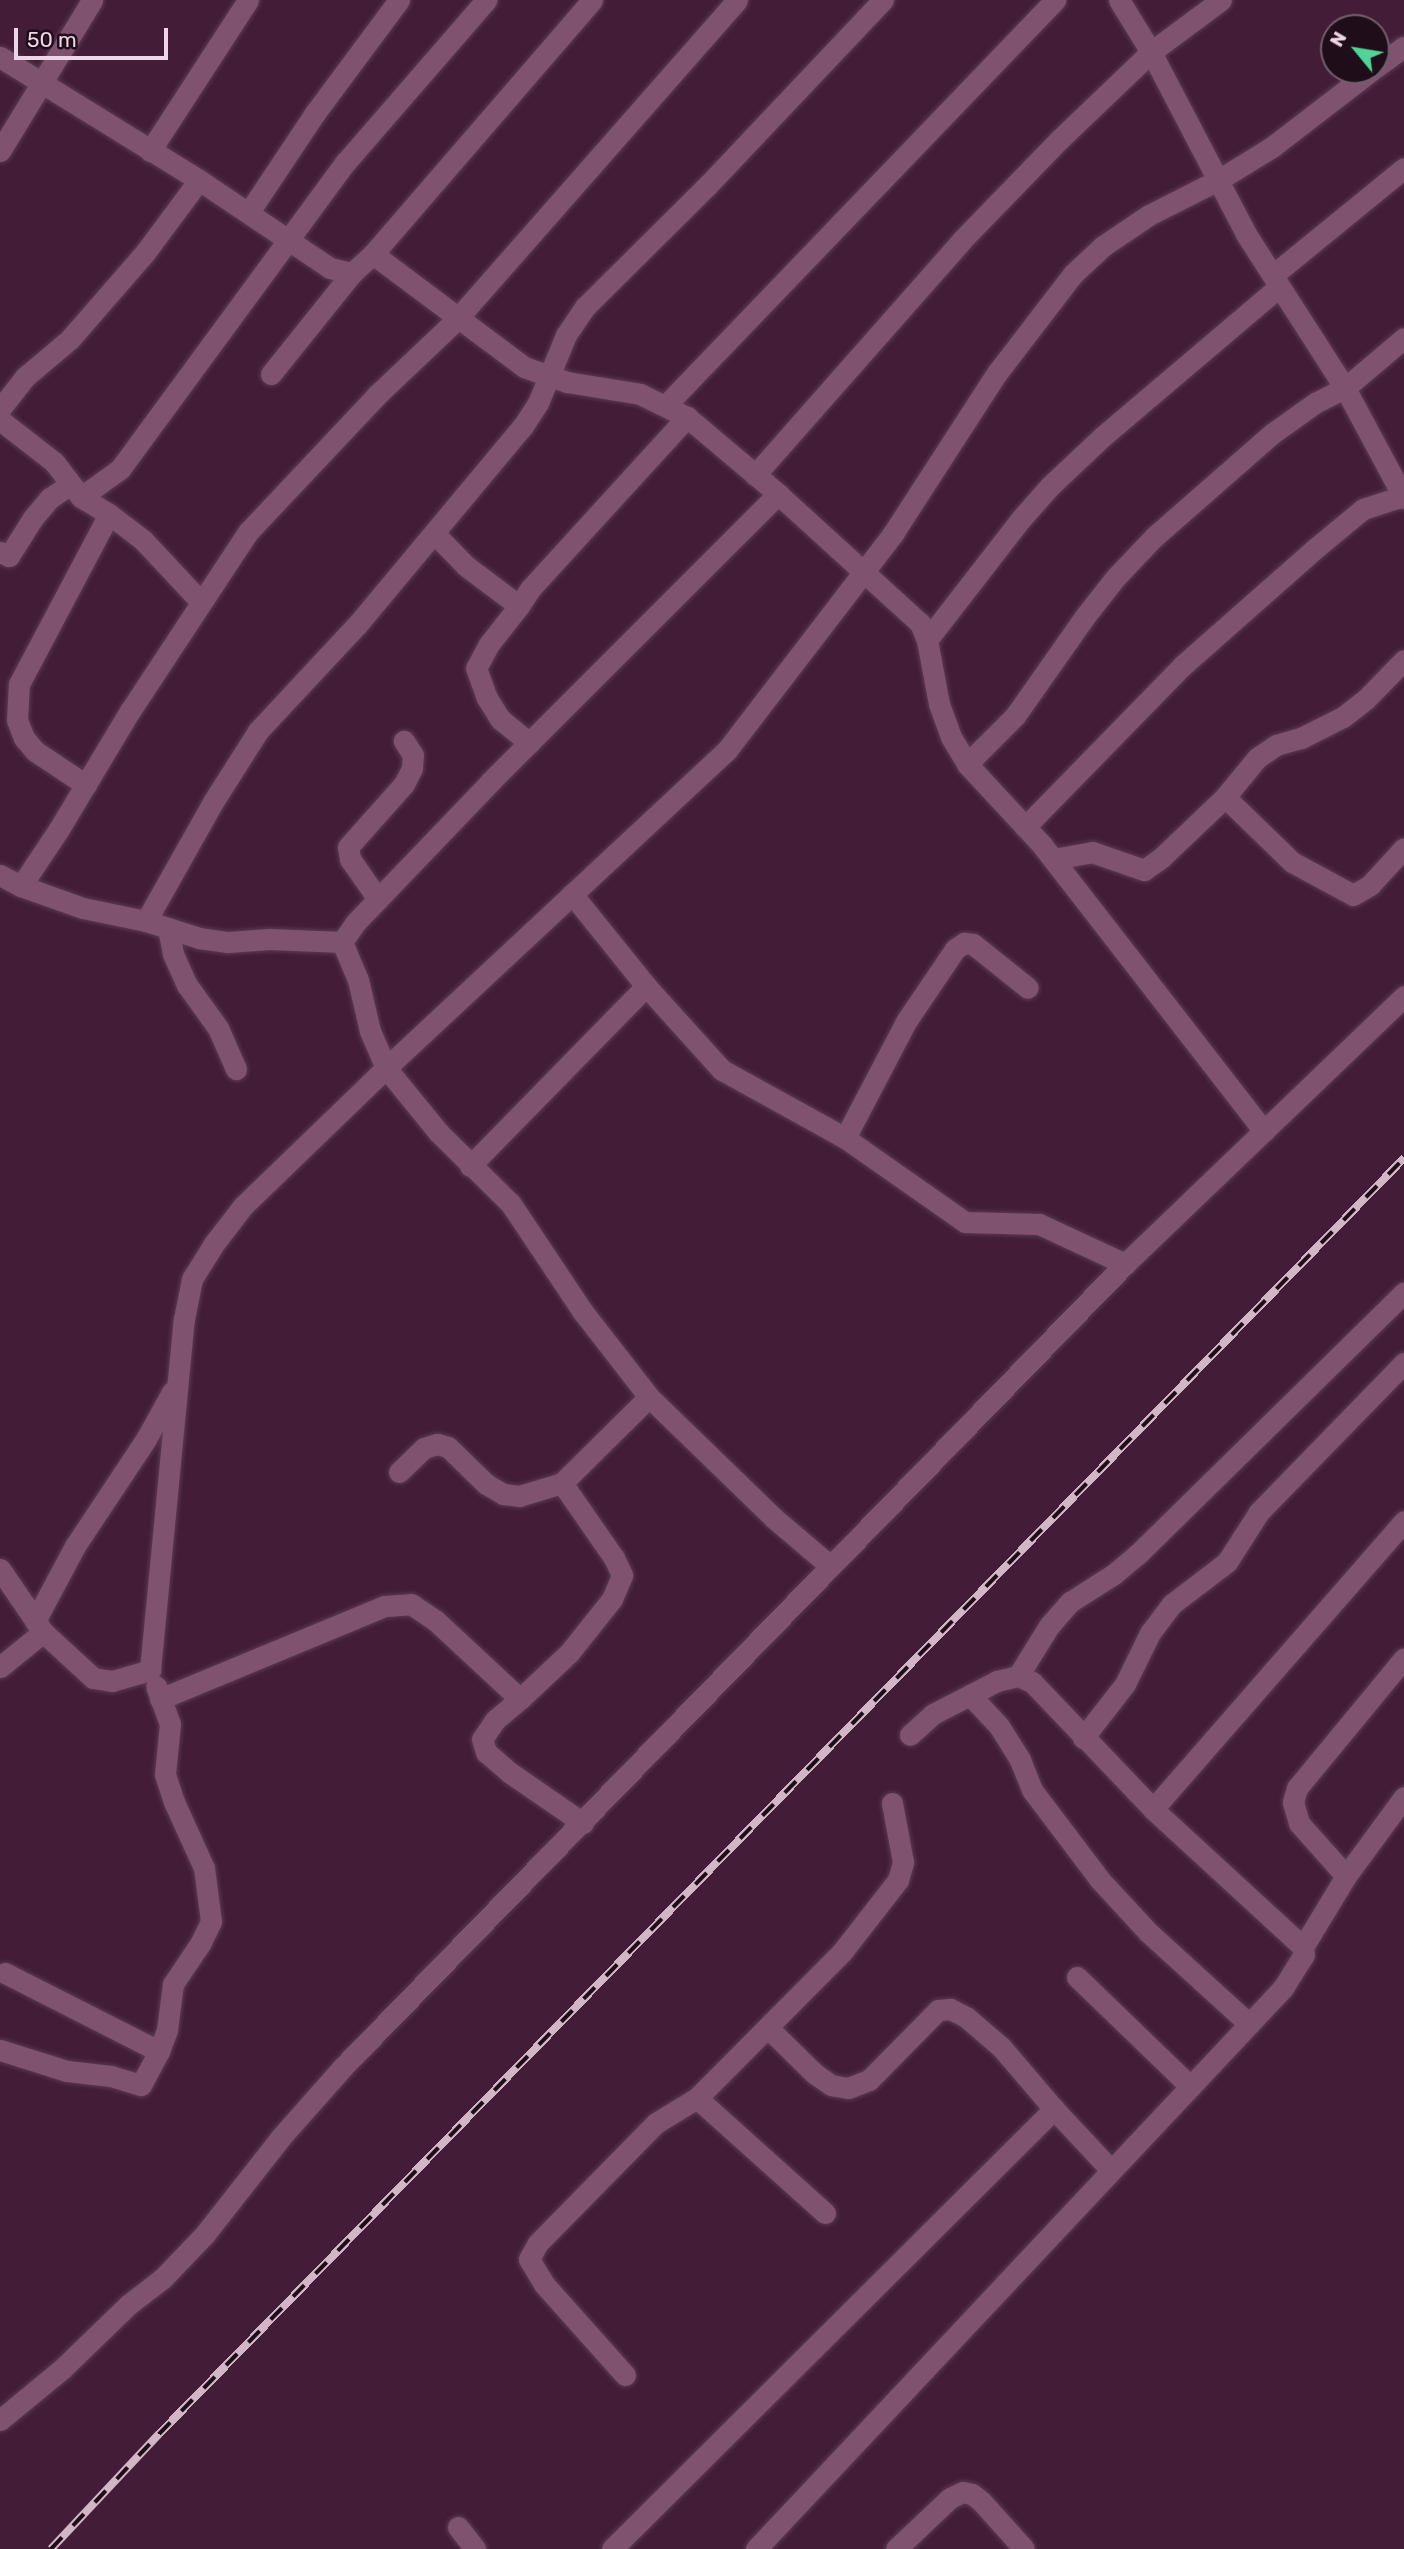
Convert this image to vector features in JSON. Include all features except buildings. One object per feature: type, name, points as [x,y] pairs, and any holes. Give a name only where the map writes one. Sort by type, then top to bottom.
[{"type":"street","points":[[0,151],[92,0]]},
{"type":"street","points":[[150,151],[248,0]]},
{"type":"street","points":[[249,212],[315,113],[399,0]]},
{"type":"street","points":[[2,557],[9,556],[33,518],[50,498],[76,490],[120,469],[243,297],[289,241],[345,163],[486,0]]},
{"type":"street","points":[[271,374],[352,273],[373,254],[592,0]]},
{"type":"street","points":[[21,886],[130,710],[247,532],[377,395],[457,319],[737,0]]},
{"type":"street","points":[[146,921],[213,802],[258,731],[357,625],[523,426],[538,404],[566,335],[585,307],[707,186],[883,0]]},
{"type":"street","points":[[666,404],[1055,0]]},
{"type":"street","points":[[1025,827],[1181,666],[1363,509],[1401,486],[1345,388],[1246,234],[1220,179],[1151,52],[1119,0]]},
{"type":"street","points":[[755,475],[961,240],[1060,138],[1151,52],[1221,0]]},
{"type":"street","points":[[0,57],[199,180],[330,268],[352,273]]},
{"type":"street","points":[[0,2050],[67,2071],[111,2076],[141,2085],[167,2030],[173,1984],[200,1944],[211,1921],[204,1868],[174,1802],[165,1774],[170,1724],[150,1671],[177,1383],[192,1279],[213,1245],[243,1206],[386,1068],[727,750],[894,532],[997,373],[1073,274],[1103,246],[1149,215],[1220,179],[1308,121],[1354,84]]},
{"type":"street","points":[[927,640],[1020,520],[1051,486],[1102,437],[1404,168]]},
{"type":"street","points":[[0,409],[25,377],[70,339],[144,254],[199,180]]},
{"type":"street","points":[[373,254],[524,367],[550,377],[640,394],[666,404],[688,417],[864,570],[920,623],[927,640],[939,705],[951,737],[967,764],[1053,859],[1264,1131]]},
{"type":"street","points":[[967,764],[1015,716],[1116,577],[1154,537],[1273,433],[1315,403],[1345,388],[1404,338]]},
{"type":"street","points":[[530,743],[500,719],[487,698],[476,668],[489,644],[530,589],[688,417]]},
{"type":"street","points":[[0,420],[35,444],[76,490],[143,540],[201,602]]},
{"type":"street","points":[[342,942],[379,899],[530,743],[778,494]]},
{"type":"street","points":[[86,785],[36,751],[24,738],[17,720],[19,684],[109,514]]},
{"type":"street","points":[[434,533],[466,566],[519,606]]},
{"type":"street","points":[[1053,859],[1092,852],[1144,870],[1161,859],[1225,797],[1257,758],[1276,744],[1301,738],[1343,717],[1366,699],[1404,660]]},
{"type":"street","points":[[379,899],[350,859],[348,847],[404,784],[412,768],[412,755],[404,741]]},
{"type":"street","points":[[1225,797],[1293,862],[1353,895],[1370,885],[1404,848]]},
{"type":"street","points":[[0,875],[21,886],[83,908],[146,921],[228,943],[270,939],[342,942]]},
{"type":"street","points":[[572,894],[646,986],[722,1070],[845,1138],[965,1222],[1039,1224],[1125,1264]]},
{"type":"street","points":[[168,928],[173,954],[187,985],[218,1028],[236,1069]]},
{"type":"street","points":[[342,942],[358,980],[370,1031],[386,1068],[470,1167],[512,1204],[583,1312],[649,1397],[775,1519],[829,1565]]},
{"type":"street","points":[[845,1138],[907,1020],[955,950],[964,943],[974,944],[1028,988]]},
{"type":"street","points":[[470,1167],[646,986]]},
{"type":"street","points":[[0,2420],[63,2368],[128,2305],[163,2278],[205,2234],[281,2137],[343,2067],[1125,1264],[1404,996]]},
{"type":"street","points":[[1018,1676],[1044,1634],[1069,1602],[1114,1574],[1138,1554],[1404,1293]]},
{"type":"street","points":[[1083,1738],[1125,1684],[1150,1633],[1172,1604],[1227,1562],[1259,1512],[1404,1363]]},
{"type":"street","points":[[0,1667],[39,1626],[75,1546],[146,1439],[177,1383]]},
{"type":"street","points":[[398,1472],[424,1448],[437,1444],[448,1447],[486,1484],[503,1494],[519,1496],[562,1483],[649,1397]]},
{"type":"street","points":[[562,1483],[614,1558],[622,1575],[612,1599],[569,1653],[495,1720],[482,1740],[485,1752],[509,1772],[583,1823]]},
{"type":"street","points":[[1153,1809],[1404,1521]]},
{"type":"street","points":[[0,1569],[39,1626],[93,1678],[112,1681],[150,1671]]},
{"type":"street","points":[[160,1699],[384,1606],[411,1604],[435,1620],[520,1699]]},
{"type":"street","points":[[1346,1876],[1299,1823],[1293,1802],[1297,1788],[1404,1658]]},
{"type":"street","points":[[910,1735],[933,1714],[997,1681],[1018,1676],[1032,1682],[1153,1809],[1303,1947]]},
{"type":"street","points":[[970,1695],[999,1726],[1020,1760],[1032,1790],[1100,1880],[1148,1932],[1249,2024]]},
{"type":"street","points":[[756,2549],[977,2316],[1110,2169],[1191,2087],[1293,1975],[1304,1955],[1303,1947],[1346,1876],[1404,1797]]},
{"type":"street","points":[[625,2375],[544,2284],[529,2259],[538,2243],[656,2123],[697,2098],[842,1952],[898,1880],[903,1862],[892,1803]]},
{"type":"street","points":[[5,1973],[159,2051]]},
{"type":"street","points":[[1077,1977],[1191,2087]]},
{"type":"street","points":[[768,2028],[815,2074],[831,2085],[848,2088],[869,2080],[938,2010],[950,2008],[1001,2047],[1110,2169]]},
{"type":"street","points":[[697,2098],[825,2213]]},
{"type":"street","points":[[612,2549],[1054,2109]]},
{"type":"street","points":[[896,2549],[950,2498],[963,2492],[972,2494],[981,2501],[1024,2549]]},
{"type":"street","points":[[458,2527],[475,2549]]},
{"type":"railway","points":[[51,2549],[159,2434],[1404,1158]]}]
